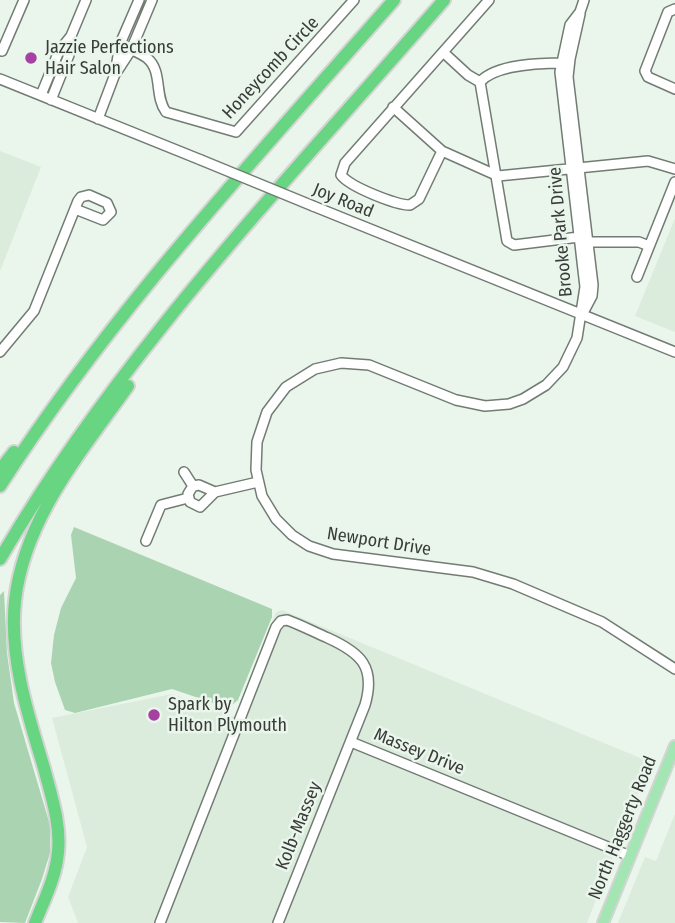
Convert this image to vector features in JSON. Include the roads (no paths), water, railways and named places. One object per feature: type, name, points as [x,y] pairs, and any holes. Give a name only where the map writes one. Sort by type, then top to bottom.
[{"type":"highway","points":[[0,486],[155,274],[394,0]]},
{"type":"highway","points":[[0,559],[86,428],[164,324],[444,0]]},
{"type":"highway","points":[[35,923],[55,870],[59,833],[52,797],[28,715],[17,659],[14,633],[17,591],[27,549],[44,510],[140,368],[164,324]]},
{"type":"highway","points":[[0,470],[43,414],[63,397]]},
{"type":"main road","name":"North Haggerty Road","points":[[603,923],[675,746]]},
{"type":"street","points":[[2,51],[24,0]]},
{"type":"street","points":[[41,95],[59,51],[71,36],[86,0]]},
{"type":"street","points":[[98,119],[115,74],[120,44],[139,0]]},
{"type":"street","points":[[115,74],[131,50],[152,0]]},
{"type":"street","name":"Honeycomb Circle","points":[[120,44],[145,56],[152,64],[161,105],[166,112],[236,132],[354,0]]},
{"type":"street","points":[[442,151],[419,198],[410,205],[400,204],[344,179],[341,171],[393,107],[489,0]]},
{"type":"street","name":"Brooke Park Drive","points":[[582,314],[593,293],[589,242],[565,89],[565,63],[570,25],[580,12],[584,0]]},
{"type":"street","points":[[675,9],[668,12],[645,71],[648,78],[675,89]]},
{"type":"street","points":[[51,100],[69,55],[71,36]]},
{"type":"street","points":[[443,52],[468,75],[480,82],[498,176],[506,237],[511,244],[579,237],[589,242],[639,242],[649,246]]},
{"type":"street","points":[[480,82],[485,76],[501,69],[565,63]]},
{"type":"street","name":"Joy Road","points":[[0,79],[675,352]]},
{"type":"street","points":[[393,107],[442,151],[498,176],[648,161],[675,169]]},
{"type":"street","name":"Brooke Park Drive","points":[[576,169],[579,237],[585,287],[582,314]]},
{"type":"street","points":[[637,277],[675,182]]},
{"type":"street","points":[[0,352],[34,311],[79,199],[86,195],[107,203],[111,212],[103,220],[75,209]]},
{"type":"street","name":"Newport Drive","points":[[582,314],[570,355],[555,376],[532,395],[509,404],[470,404],[362,364],[333,364],[307,373],[286,387],[267,412],[256,449],[258,482],[265,502],[276,519],[292,535],[309,546],[333,554],[473,572],[513,584],[602,622],[675,668]]},
{"type":"street","points":[[184,472],[193,486]]},
{"type":"street","points":[[215,492],[199,485],[193,486],[189,490],[188,498],[193,505],[200,507],[215,492],[258,482]]},
{"type":"street","points":[[146,541],[161,505],[188,498]]},
{"type":"street","name":"Massey Drive","points":[[160,923],[276,627],[281,621],[289,621],[347,647],[364,663],[369,679],[368,695],[351,742],[630,856]]},
{"type":"street","name":"Kolb-Massey","points":[[278,923],[351,742]]},
{"type":"place","name":"Jazzie Perfections Hair Salon","points":[[31,58]]},
{"type":"place","name":"Spark by Hilton Plymouth","points":[[154,715]]}]
